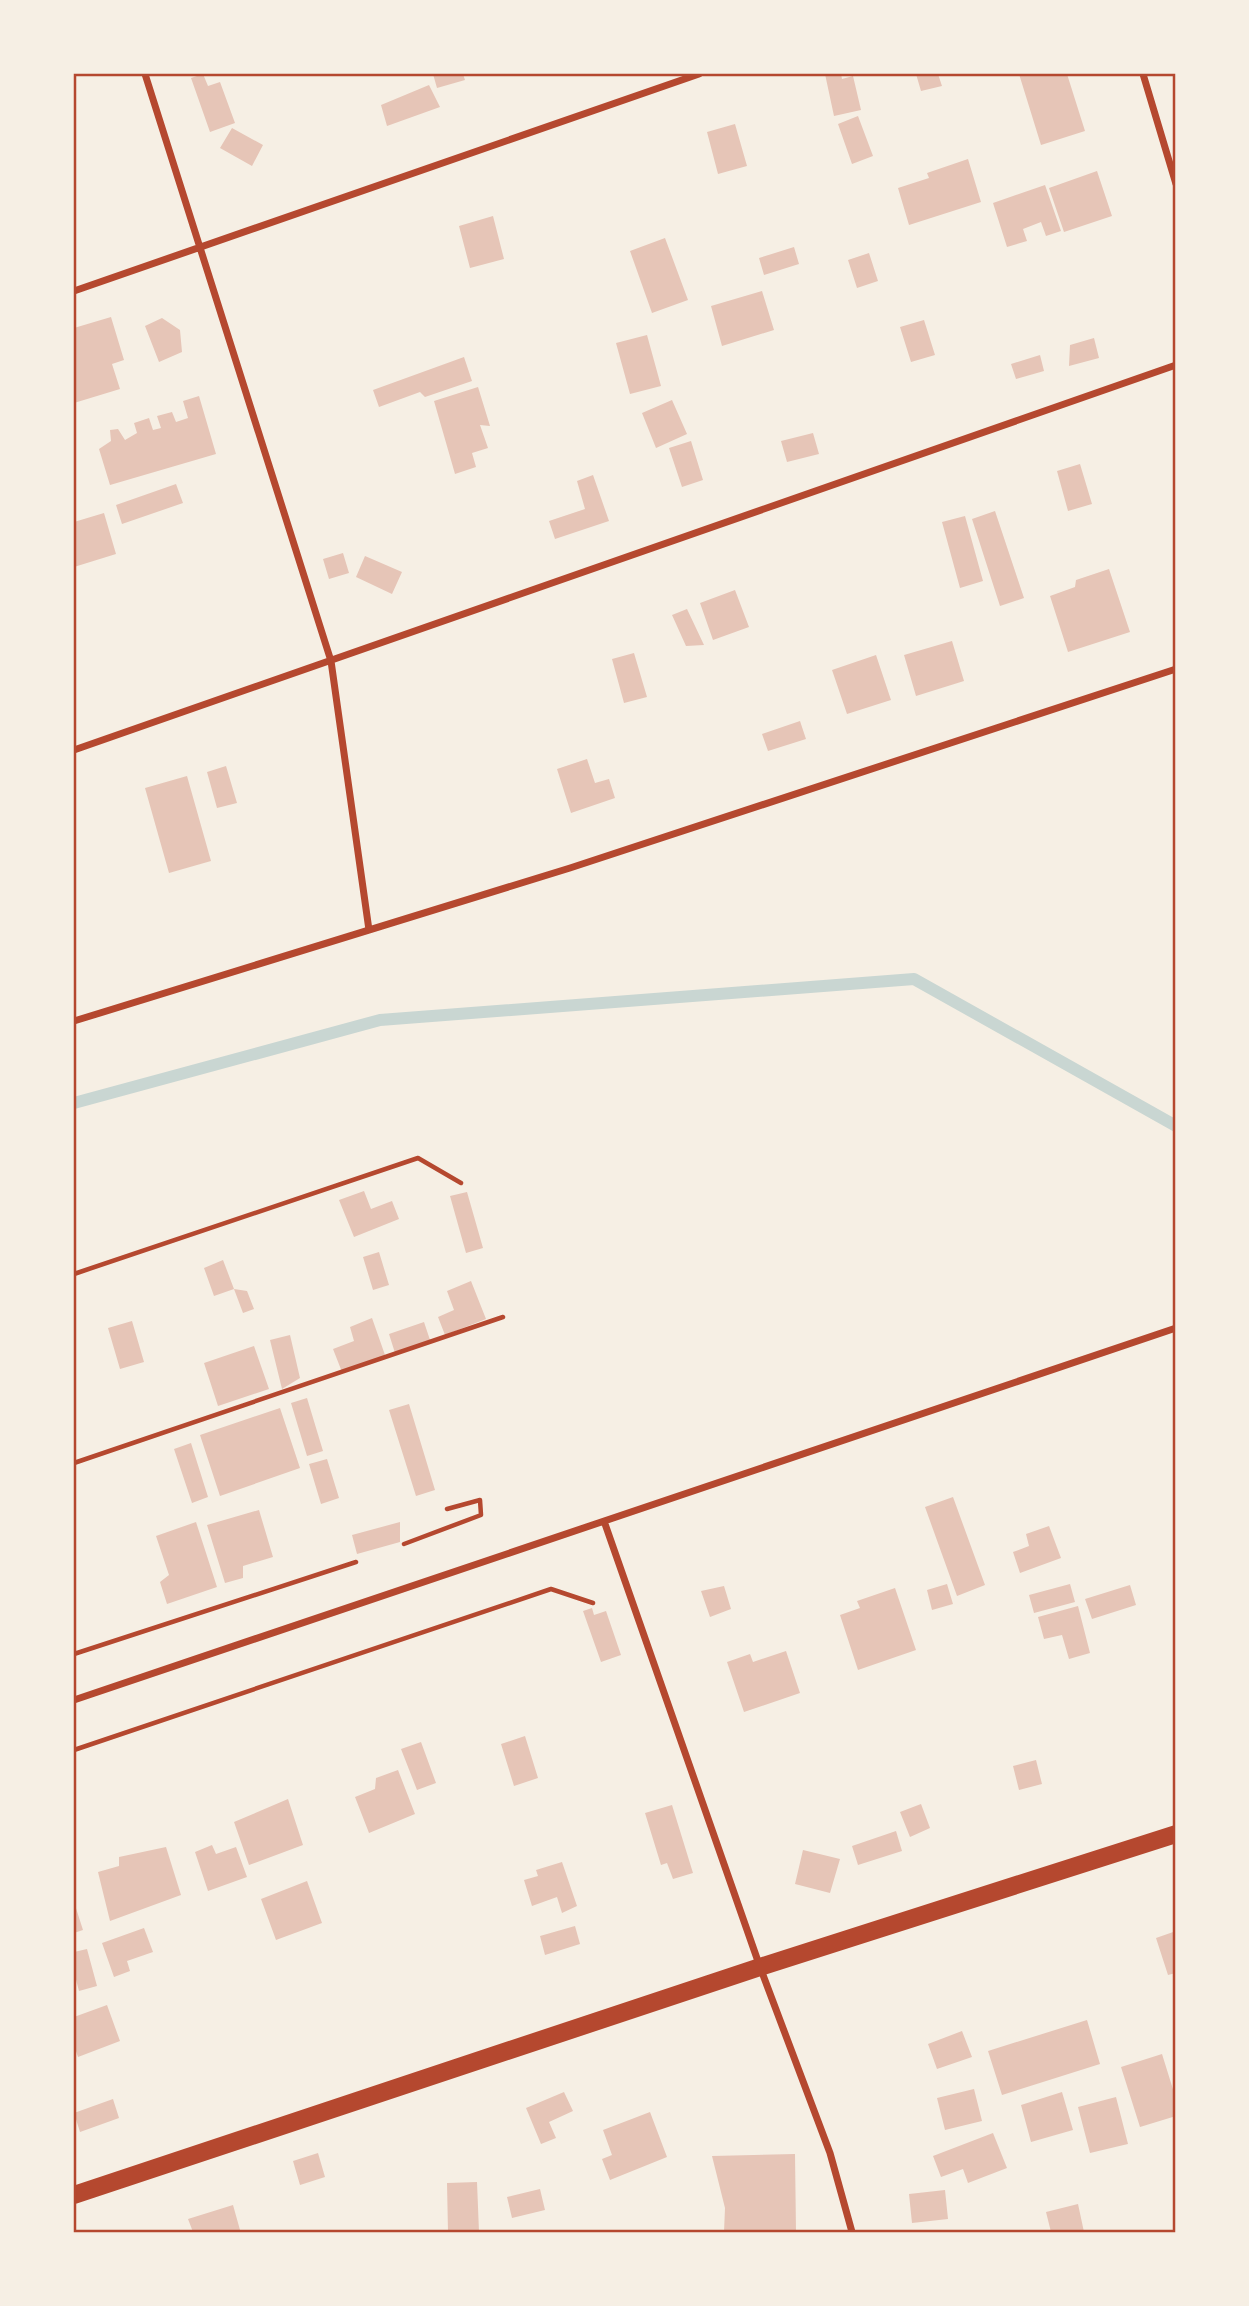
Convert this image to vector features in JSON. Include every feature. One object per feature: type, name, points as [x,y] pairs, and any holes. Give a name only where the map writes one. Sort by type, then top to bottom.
[{"type":"main road","points":[[74,2195],[760,1967],[1175,1834]]},
{"type":"street","points":[[145,74],[331,661],[369,930]]},
{"type":"street","points":[[74,291],[699,74]]},
{"type":"street","points":[[1143,74],[1175,184]]},
{"type":"street","points":[[74,750],[1175,365]]},
{"type":"street","points":[[74,1021],[570,868],[1175,669]]},
{"type":"street","points":[[74,1700],[1175,1328]]},
{"type":"street","points":[[604,1521],[760,1967],[830,2153],[852,2232]]},
{"type":"path","points":[[74,1274],[418,1158],[461,1183]]},
{"type":"path","points":[[74,1463],[503,1317]]},
{"type":"path","points":[[404,1544],[481,1515],[480,1500],[447,1509]]},
{"type":"path","points":[[74,1654],[356,1562]]},
{"type":"path","points":[[74,1750],[551,1589],[593,1603]]},
{"type":"building","points":[[203,74],[208,86],[220,82],[235,123],[210,132],[191,78]]},
{"type":"building","points":[[433,74],[463,74],[465,80],[437,88]]},
{"type":"building","points":[[825,74],[841,74],[842,79],[853,76],[861,110],[834,116]]},
{"type":"building","points":[[916,74],[938,74],[942,86],[921,91]]},
{"type":"building","points":[[1019,74],[1067,74],[1085,131],[1041,145]]},
{"type":"building","points":[[429,85],[440,107],[387,126],[381,105]]},
{"type":"building","points":[[858,116],[873,156],[852,164],[838,124]]},
{"type":"building","points":[[735,124],[747,166],[718,174],[707,132]]},
{"type":"building","points":[[232,128],[263,145],[252,166],[220,148]]},
{"type":"building","points":[[968,159],[981,202],[909,225],[898,188],[929,178],[927,173]]},
{"type":"building","points":[[1097,171],[1112,216],[1064,232],[1049,188]]},
{"type":"building","points":[[1045,185],[1061,231],[1046,236],[1041,222],[1023,229],[1027,241],[1007,247],[993,203]]},
{"type":"building","points":[[493,216],[504,259],[470,268],[459,226]]},
{"type":"building","points":[[665,238],[688,300],[652,313],[630,251]]},
{"type":"building","points":[[794,247],[799,264],[764,275],[759,258]]},
{"type":"building","points":[[869,253],[878,281],[857,288],[848,260]]},
{"type":"building","points":[[762,291],[774,330],[722,346],[711,306]]},
{"type":"building","points":[[111,317],[124,360],[112,364],[120,389],[74,403],[74,328]]},
{"type":"building","points":[[162,318],[180,330],[182,352],[159,362],[145,326]]},
{"type":"building","points":[[924,320],[935,355],[911,362],[900,327]]},
{"type":"building","points":[[647,335],[661,386],[630,394],[616,343]]},
{"type":"building","points":[[1094,338],[1099,358],[1069,366],[1070,345]]},
{"type":"building","points":[[1040,355],[1044,371],[1016,379],[1011,364]]},
{"type":"building","points":[[464,357],[472,381],[425,397],[420,392],[379,407],[373,390]]},
{"type":"building","points":[[478,387],[490,426],[480,425],[488,448],[472,453],[476,467],[455,474],[434,401]]},
{"type":"building","points":[[199,396],[216,454],[110,485],[99,449],[111,441],[110,430],[118,429],[125,440],[137,433],[134,423],[149,418],[153,430],[161,428],[157,416],[172,412],[176,422],[188,418],[183,401]]},
{"type":"building","points":[[672,400],[687,434],[656,448],[642,413]]},
{"type":"building","points":[[813,433],[819,454],[787,462],[781,441]]},
{"type":"building","points":[[691,441],[703,480],[682,487],[669,448]]},
{"type":"building","points":[[1080,464],[1092,504],[1068,511],[1057,471]]},
{"type":"building","points":[[593,475],[609,521],[555,539],[549,521],[585,509],[577,481]]},
{"type":"building","points":[[176,484],[183,503],[122,524],[116,505]]},
{"type":"building","points":[[995,511],[1024,598],[1000,606],[972,519]]},
{"type":"building","points":[[104,513],[116,554],[74,567],[74,522]]},
{"type":"building","points":[[965,516],[983,581],[960,588],[942,522]]},
{"type":"building","points":[[343,553],[349,573],[329,579],[323,559]]},
{"type":"building","points":[[365,556],[402,572],[392,594],[356,577]]},
{"type":"building","points":[[1109,569],[1130,632],[1068,652],[1050,596],[1075,587],[1076,580]]},
{"type":"building","points":[[735,590],[749,627],[713,640],[700,603]]},
{"type":"building","points":[[687,609],[704,645],[686,646],[672,615]]},
{"type":"building","points":[[952,641],[964,681],[916,696],[904,655]]},
{"type":"building","points":[[634,653],[647,697],[624,703],[612,659]]},
{"type":"building","points":[[876,655],[891,700],[847,714],[832,670]]},
{"type":"building","points":[[800,721],[806,739],[768,751],[762,734]]},
{"type":"building","points":[[587,759],[595,783],[609,779],[615,798],[571,813],[557,769]]},
{"type":"building","points":[[226,766],[237,803],[217,808],[207,772]]},
{"type":"building","points":[[187,776],[211,861],[169,873],[145,788]]},
{"type":"building","points":[[364,1191],[371,1209],[392,1201],[399,1219],[354,1237],[339,1200]]},
{"type":"building","points":[[467,1192],[483,1248],[466,1253],[450,1196]]},
{"type":"building","points":[[379,1252],[389,1285],[373,1290],[363,1257]]},
{"type":"building","points":[[223,1260],[234,1289],[214,1296],[204,1268]]},
{"type":"building","points":[[471,1281],[486,1319],[445,1335],[438,1317],[454,1310],[447,1291]]},
{"type":"building","points":[[234,1289],[247,1291],[254,1309],[243,1313]]},
{"type":"building","points":[[372,1318],[385,1355],[342,1372],[333,1349],[354,1341],[350,1327]]},
{"type":"building","points":[[132,1321],[144,1362],[120,1369],[108,1328]]},
{"type":"building","points":[[424,1322],[430,1340],[395,1353],[389,1334]]},
{"type":"building","points":[[290,1335],[300,1378],[282,1389],[270,1340]]},
{"type":"building","points":[[254,1346],[269,1389],[218,1406],[204,1363]]},
{"type":"building","points":[[307,1398],[323,1451],[307,1456],[291,1403]]},
{"type":"building","points":[[409,1404],[435,1490],[416,1496],[389,1410]]},
{"type":"building","points":[[280,1408],[300,1468],[220,1496],[200,1435]]},
{"type":"building","points":[[191,1443],[208,1497],[192,1503],[174,1449]]},
{"type":"building","points":[[327,1459],[339,1498],[321,1504],[309,1464]]},
{"type":"building","points":[[953,1497],[985,1585],[957,1596],[925,1507]]},
{"type":"building","points":[[259,1510],[273,1557],[243,1566],[243,1578],[225,1583],[207,1525]]},
{"type":"building","points":[[196,1522],[217,1587],[167,1604],[160,1582],[169,1575],[156,1536]]},
{"type":"building","points":[[400,1522],[400,1542],[357,1554],[352,1535]]},
{"type":"building","points":[[1049,1526],[1061,1558],[1020,1573],[1013,1552],[1029,1546],[1026,1534]]},
{"type":"building","points":[[947,1584],[953,1604],[932,1610],[927,1590]]},
{"type":"building","points":[[1070,1584],[1075,1602],[1034,1613],[1029,1595]]},
{"type":"building","points":[[1130,1585],[1136,1605],[1092,1619],[1085,1599]]},
{"type":"building","points":[[724,1586],[731,1609],[710,1617],[701,1591]]},
{"type":"building","points":[[895,1588],[916,1650],[858,1670],[840,1615],[860,1608],[857,1601]]},
{"type":"building","points":[[1078,1606],[1090,1653],[1069,1659],[1062,1635],[1044,1639],[1038,1617]]},
{"type":"building","points":[[592,1608],[594,1615],[606,1611],[621,1655],[601,1662],[583,1611]]},
{"type":"building","points":[[786,1651],[800,1693],[744,1712],[727,1662],[750,1654],[753,1662]]},
{"type":"building","points":[[525,1736],[538,1778],[514,1786],[501,1744]]},
{"type":"building","points":[[421,1742],[436,1783],[417,1790],[401,1749]]},
{"type":"building","points":[[1036,1760],[1042,1784],[1019,1790],[1013,1766]]},
{"type":"building","points":[[398,1770],[415,1814],[369,1833],[355,1797],[375,1789],[376,1778]]},
{"type":"building","points":[[288,1799],[303,1845],[249,1865],[234,1822]]},
{"type":"building","points":[[921,1804],[930,1828],[910,1837],[900,1812]]},
{"type":"building","points":[[672,1805],[693,1873],[673,1879],[667,1863],[661,1865],[645,1813]]},
{"type":"building","points":[[896,1831],[902,1851],[858,1865],[852,1846]]},
{"type":"building","points":[[212,1845],[216,1854],[236,1847],[247,1877],[208,1891],[195,1852]]},
{"type":"building","points":[[166,1847],[181,1895],[110,1921],[98,1872],[119,1866],[119,1857]]},
{"type":"building","points":[[803,1850],[840,1859],[830,1893],[795,1884]]},
{"type":"building","points":[[562,1862],[577,1906],[562,1913],[557,1897],[532,1906],[524,1880],[538,1876],[536,1870]]},
{"type":"building","points":[[307,1881],[322,1923],[276,1940],[261,1899]]},
{"type":"building","points":[[74,1902],[83,1930],[74,1933]]},
{"type":"building","points":[[575,1926],[580,1944],[545,1955],[540,1936]]},
{"type":"building","points":[[144,1928],[153,1952],[127,1961],[130,1971],[114,1977],[102,1943]]},
{"type":"building","points":[[1176,1931],[1176,1973],[1168,1975],[1156,1938]]},
{"type":"building","points":[[87,1949],[97,1986],[79,1991],[74,1972],[74,1952]]},
{"type":"building","points":[[107,2005],[120,2041],[78,2057],[74,2045],[74,2017]]},
{"type":"building","points":[[1087,2020],[1100,2064],[1002,2095],[988,2051]]},
{"type":"building","points":[[962,2031],[972,2057],[937,2069],[928,2044]]},
{"type":"building","points":[[1162,2054],[1176,2099],[1176,2116],[1140,2127],[1121,2067]]},
{"type":"building","points":[[974,2089],[982,2121],[945,2130],[937,2098]]},
{"type":"building","points":[[564,2092],[573,2111],[549,2122],[556,2138],[541,2144],[526,2108]]},
{"type":"building","points":[[1062,2092],[1073,2130],[1031,2142],[1021,2105]]},
{"type":"building","points":[[1116,2097],[1128,2144],[1090,2153],[1078,2107]]},
{"type":"building","points":[[113,2099],[119,2118],[80,2132],[74,2113]]},
{"type":"building","points":[[650,2112],[667,2157],[610,2180],[602,2159],[612,2155],[603,2130]]},
{"type":"building","points":[[993,2133],[1007,2168],[968,2183],[963,2169],[941,2177],[933,2156]]},
{"type":"building","points":[[318,2153],[325,2177],[300,2185],[293,2161]]},
{"type":"building","points":[[795,2154],[796,2232],[724,2232],[725,2208],[712,2156]]},
{"type":"building","points":[[477,2182],[479,2232],[448,2232],[447,2183]]},
{"type":"building","points":[[540,2189],[545,2210],[512,2218],[507,2197]]},
{"type":"building","points":[[945,2190],[948,2219],[912,2223],[909,2194]]},
{"type":"building","points":[[1078,2204],[1084,2232],[1051,2232],[1046,2212]]},
{"type":"building","points":[[233,2205],[240,2230],[193,2232],[188,2219]]},
{"type":"waterway","points":[[74,1103],[380,1020],[914,979],[1176,1126]]}]
